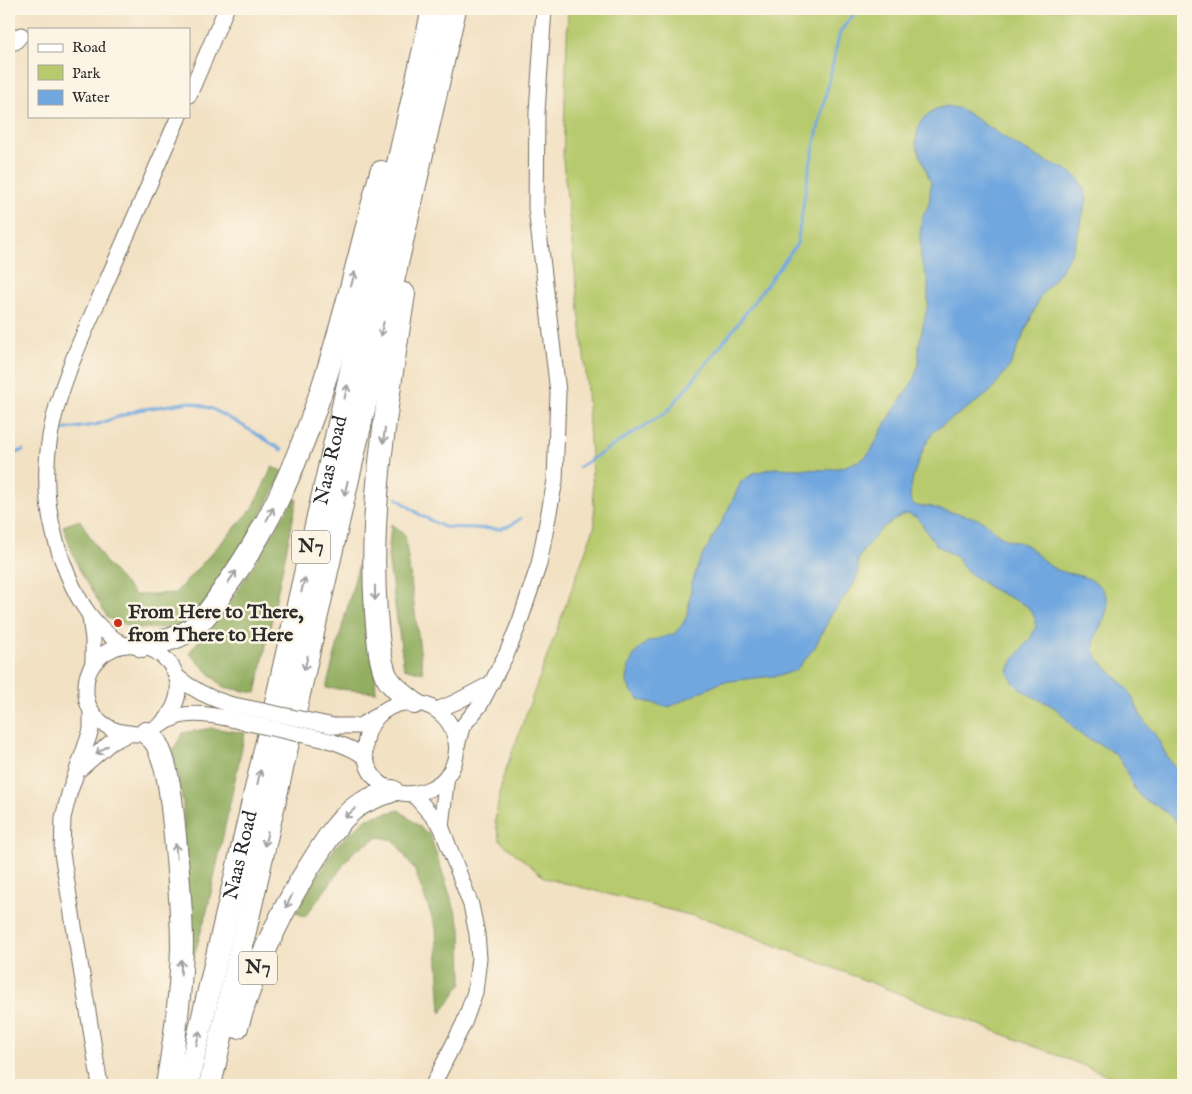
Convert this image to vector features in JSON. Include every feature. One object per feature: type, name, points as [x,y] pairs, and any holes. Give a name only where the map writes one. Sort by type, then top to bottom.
[{"type":"highway","name":"N7","points":[[133,646],[167,641],[182,635],[195,626],[210,609],[246,557],[280,495],[313,416],[324,379],[348,298],[424,9]]},
{"type":"highway","name":"Naas Road","points":[[187,1085],[433,9]]},
{"type":"highway","name":"N7","points":[[414,703],[399,691],[385,675],[380,652],[375,602],[374,536],[378,484],[390,387],[414,235],[457,9]]},
{"type":"highway","name":"Naas Road","points":[[210,1085],[457,9]]},
{"type":"highway","points":[[146,730],[158,746],[164,761],[172,804],[180,899],[182,945],[180,983],[175,1039],[167,1085]]},
{"type":"highway","name":"N7","points":[[220,1085],[244,1005],[269,942],[294,890],[336,826],[352,810],[367,801],[402,792]]},
{"type":"street","points":[[190,93],[226,9]]},
{"type":"street","points":[[441,826],[448,775],[453,766],[462,726],[480,706],[507,653],[539,564],[554,480],[558,392],[536,208],[537,112],[544,9]]},
{"type":"street","points":[[178,118],[71,364],[52,420],[45,472],[50,520],[55,540],[69,579],[90,617],[114,639],[159,653],[166,659],[176,676],[190,688],[227,711],[344,745],[365,758]]},
{"type":"street","points":[[90,617],[93,639],[93,664]]},
{"type":"street","points":[[100,1085],[62,853],[64,818],[69,794],[91,730],[90,710],[86,699],[88,675],[93,664],[102,655],[112,649],[133,646]]},
{"type":"street","points":[[90,710],[108,728],[119,732],[146,730],[175,706],[178,686],[176,676]]},
{"type":"street","points":[[437,710],[492,683]]},
{"type":"street","points":[[77,772],[107,746],[182,715],[227,711],[334,726],[360,726],[392,706],[403,703],[428,705],[445,717],[452,726],[457,746]]},
{"type":"street","points":[[376,716],[366,736],[365,758],[375,778],[383,786],[402,792],[441,826],[471,905],[477,934],[479,958],[475,992],[464,1023],[433,1085]]},
{"type":"street","points":[[402,792],[432,788],[448,775]]},
{"type":"green space","points":[[568,9],[1183,9],[1183,1085],[1165,1085],[1118,1079],[713,921],[545,878],[500,841],[495,821],[502,780],[595,525],[586,375],[563,160]]},
{"type":"green space","points":[[272,467],[284,472],[232,568],[185,628],[135,628],[108,618],[79,569],[63,526],[80,520],[106,563],[135,595],[175,593],[253,508]]},
{"type":"green space","points":[[294,499],[297,500],[256,693],[223,687],[189,653],[235,595]]},
{"type":"green space","points":[[391,524],[405,535],[423,673],[404,668],[388,557]]},
{"type":"green space","points":[[368,529],[376,692],[326,688]]},
{"type":"green space","points":[[211,728],[245,733],[207,911],[187,980],[183,803],[173,750],[183,733]]},
{"type":"green space","points":[[399,810],[430,835],[461,928],[462,983],[441,1013],[436,928],[415,871],[394,840],[379,837],[354,851],[305,917],[296,912],[336,846],[367,818]]},
{"type":"water","points":[[947,106],[961,109],[1016,145],[1049,163],[1066,169],[1078,178],[1087,199],[1071,254],[1040,297],[1010,366],[989,393],[934,431],[924,447],[913,476],[910,494],[911,501],[914,505],[929,506],[980,520],[1004,538],[1026,545],[1051,567],[1062,572],[1090,579],[1102,589],[1106,596],[1107,609],[1095,641],[1095,652],[1102,663],[1127,689],[1142,718],[1156,736],[1178,772],[1183,776],[1183,829],[1162,809],[1142,798],[1133,787],[1121,762],[1114,753],[1079,733],[1055,708],[1021,690],[1016,685],[1008,672],[1011,663],[1030,639],[1036,627],[1035,618],[1027,606],[992,589],[972,575],[962,566],[958,558],[935,544],[918,518],[908,514],[902,515],[881,529],[865,548],[858,559],[858,573],[854,584],[831,615],[815,647],[796,670],[782,675],[722,682],[669,707],[640,700],[630,690],[627,681],[629,666],[640,648],[647,642],[674,634],[682,625],[687,616],[692,583],[700,560],[724,518],[741,482],[754,473],[774,468],[824,470],[843,467],[863,459],[871,451],[884,426],[915,378],[919,361],[919,345],[928,303],[928,281],[921,259],[920,234],[922,218],[929,204],[931,183],[916,144],[917,133],[921,121],[927,115],[936,109]]},
{"type":"waterway","points":[[579,467],[667,412],[733,330],[797,244],[809,169],[840,32],[858,9]]},
{"type":"waterway","points":[[60,430],[95,425],[138,410],[190,402],[212,409],[282,450]]},
{"type":"waterway","points":[[9,456],[23,450]]},
{"type":"waterway","points":[[397,498],[420,515],[444,527],[500,529],[511,525],[521,518]]},
{"type":"place","name":"From Here to There, from There to Here","points":[[118,623]]}]
